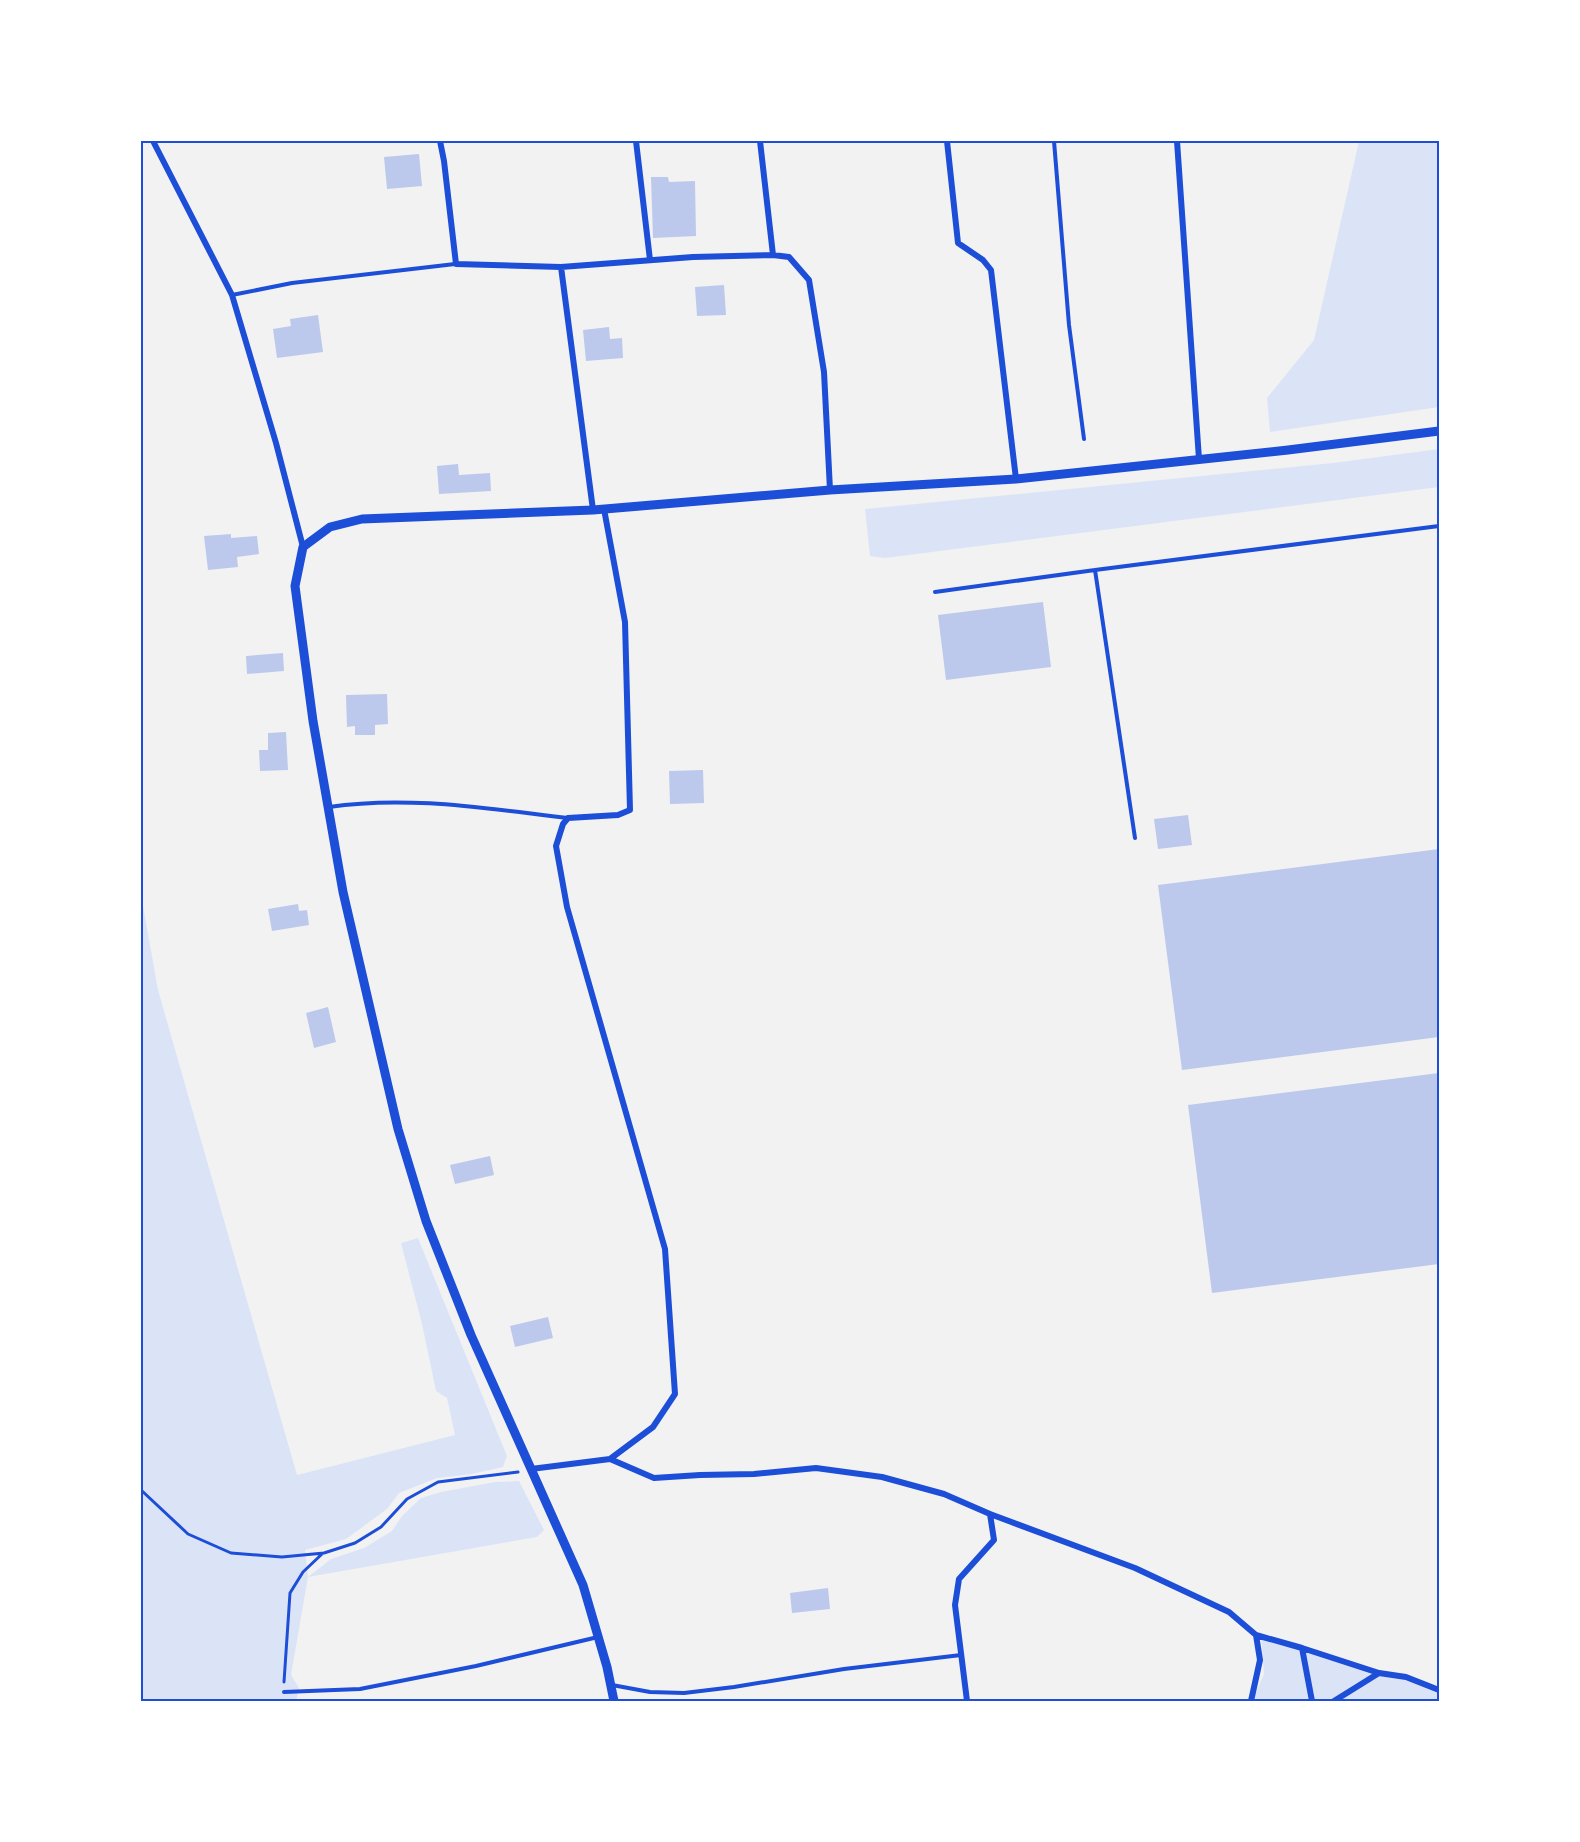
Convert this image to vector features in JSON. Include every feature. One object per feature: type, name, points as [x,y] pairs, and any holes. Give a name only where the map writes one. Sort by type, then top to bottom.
[{"type":"street","points":[[153,141],[232,295],[276,443],[303,547],[295,586],[313,721],[343,892],[398,1129],[426,1221],[471,1335],[583,1585],[614,1701]]},
{"type":"street","points":[[440,141],[456,264],[561,267],[650,260],[773,255],[789,257],[809,280],[824,372],[830,490]]},
{"type":"street","points":[[636,141],[650,260]]},
{"type":"street","points":[[760,141],[773,255]]},
{"type":"street","points":[[947,141],[958,243],[983,260],[991,270],[1016,479]]},
{"type":"street","points":[[1177,141],[1199,459]]},
{"type":"street","points":[[561,267],[593,510]]},
{"type":"street","points":[[303,547],[330,527],[362,519],[593,510],[830,490],[1016,479],[1439,431]]},
{"type":"street","points":[[531,1469],[610,1459],[653,1427],[675,1394],[665,1249],[567,907],[556,846],[563,824],[568,818],[618,815],[630,810],[625,622],[604,509]]},
{"type":"street","points":[[610,1459],[654,1478],[754,1474],[816,1468],[882,1477],[944,1494],[990,1514],[1135,1568],[1228,1612],[1256,1635],[1379,1673],[1406,1677],[1439,1690]]},
{"type":"street","points":[[967,1701],[955,1605],[959,1579],[994,1540],[990,1514]]},
{"type":"street","points":[[1251,1701],[1260,1660],[1256,1635]]},
{"type":"street","points":[[1302,1648],[1312,1701]]},
{"type":"street","points":[[1334,1701],[1379,1673]]},
{"type":"lane","points":[[1054,141],[1069,325],[1084,439]]},
{"type":"lane","points":[[232,295],[292,283],[456,264]]},
{"type":"lane","points":[[935,592],[1439,526]]},
{"type":"lane","points":[[1095,570],[1135,838]]},
{"type":"lane","points":[[328,807],[358,803],[428,802],[568,818]]},
{"type":"lane","points":[[284,1692],[360,1689],[476,1666],[598,1637]]},
{"type":"lane","points":[[611,1685],[650,1692],[684,1693],[961,1655]]},
{"type":"path","points":[[141,1490],[188,1534],[231,1553],[282,1557],[324,1553],[355,1543],[381,1527],[407,1499],[438,1482],[487,1477],[531,1469]]},
{"type":"path","points":[[284,1692],[290,1593],[303,1572],[324,1553]]},
{"type":"shaded area","points":[[1359,141],[1439,141],[1439,407],[1270,432],[1267,398],[1314,340]]},
{"type":"shaded area","points":[[1439,449],[1439,487],[885,558],[870,556],[865,509],[1333,463]]},
{"type":"shaded area","points":[[141,894],[158,990],[297,1475],[455,1435],[447,1398],[436,1391],[401,1243],[418,1238],[507,1456],[503,1467],[472,1474],[437,1478],[399,1493],[387,1509],[346,1539],[305,1550],[308,1577],[291,1675],[299,1688],[296,1701],[141,1701]]},
{"type":"shaded area","points":[[519,1481],[544,1530],[537,1537],[308,1577],[331,1559],[364,1548],[392,1531],[402,1516],[421,1498],[441,1492],[495,1482]]},
{"type":"shaded area","points":[[1261,1637],[1412,1679],[1439,1690],[1439,1701],[1252,1701],[1264,1674]]},
{"type":"building","points":[[419,154],[422,186],[387,189],[384,157]]},
{"type":"building","points":[[651,177],[668,177],[669,182],[695,181],[696,236],[653,238]]},
{"type":"building","points":[[724,285],[726,315],[697,316],[695,287]]},
{"type":"building","points":[[318,315],[323,352],[277,358],[273,329],[291,326],[290,319]]},
{"type":"building","points":[[609,327],[610,339],[622,338],[623,358],[586,361],[583,330]]},
{"type":"building","points":[[458,464],[459,475],[490,473],[491,491],[439,494],[437,466]]},
{"type":"building","points":[[231,534],[231,538],[257,536],[259,554],[237,557],[238,567],[208,570],[204,536]]},
{"type":"building","points":[[1043,602],[1051,667],[946,680],[938,615]]},
{"type":"building","points":[[283,653],[284,671],[247,674],[246,656]]},
{"type":"building","points":[[387,694],[388,724],[375,725],[375,735],[355,735],[355,726],[347,727],[346,695]]},
{"type":"building","points":[[286,732],[288,770],[260,771],[259,750],[268,750],[268,733]]},
{"type":"building","points":[[703,770],[704,803],[670,804],[669,771]]},
{"type":"building","points":[[1188,815],[1192,845],[1158,849],[1154,819]]},
{"type":"building","points":[[1439,849],[1439,1037],[1182,1070],[1158,885]]},
{"type":"building","points":[[298,904],[299,911],[307,910],[309,925],[272,931],[268,909]]},
{"type":"building","points":[[328,1007],[336,1042],[314,1048],[306,1013]]},
{"type":"building","points":[[1439,1073],[1439,1264],[1212,1293],[1188,1105]]},
{"type":"building","points":[[490,1156],[494,1175],[455,1184],[450,1165]]},
{"type":"building","points":[[548,1317],[553,1338],[515,1347],[510,1326]]},
{"type":"building","points":[[828,1588],[830,1609],[792,1613],[790,1593]]}]
